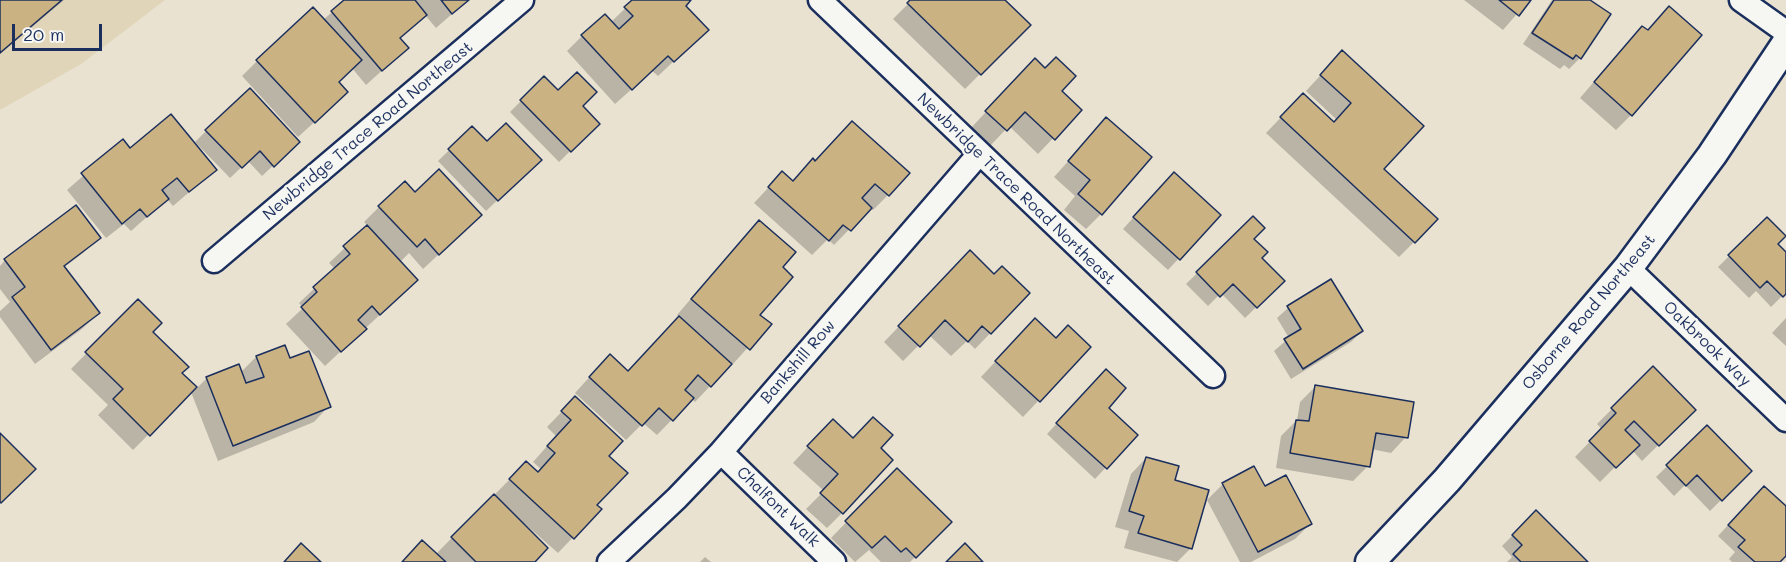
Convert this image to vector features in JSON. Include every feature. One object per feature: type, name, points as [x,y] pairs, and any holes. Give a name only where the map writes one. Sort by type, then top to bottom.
[{"type":"street","name":"Newbridge Trace Road Northeast","points":[[214,261],[522,0]]},
{"type":"street","name":"Newbridge Trace Road Northeast","points":[[820,0],[1213,376]]},
{"type":"street","points":[[1742,0],[1786,32]]},
{"type":"street","name":"Osborne Road Northeast","points":[[1370,562],[1447,480],[1628,268],[1712,155],[1786,44]]},
{"type":"street","name":"Bankshill Row","points":[[609,562],[677,498],[721,452],[979,154]]},
{"type":"street","name":"Oakbrook Way","points":[[1628,268],[1786,420]]},
{"type":"street","name":"Chalfont Walk","points":[[721,452],[834,562]]},
{"type":"shaded area","points":[[0,0],[165,0],[81,64],[0,110]]},
{"type":"building","points":[[0,0],[62,0],[0,53]]},
{"type":"building","points":[[344,0],[415,0],[427,15],[400,38],[409,48],[382,71],[331,11]]},
{"type":"building","points":[[441,0],[469,0],[452,14]]},
{"type":"building","points":[[632,0],[691,0],[686,6],[709,30],[674,62],[668,56],[632,90],[581,35],[605,14],[619,29],[633,16],[624,7]]},
{"type":"building","points":[[910,0],[1005,0],[1031,25],[981,75],[907,3]]},
{"type":"building","points":[[1499,0],[1531,0],[1519,16]]},
{"type":"building","points":[[1554,0],[1590,0],[1611,14],[1581,59],[1576,55],[1573,59],[1532,33]]},
{"type":"building","points":[[1669,6],[1702,35],[1632,116],[1594,82],[1642,26],[1648,30]]},
{"type":"building","points":[[313,7],[362,60],[339,82],[348,92],[315,123],[256,60]]},
{"type":"building","points":[[1342,50],[1424,126],[1384,169],[1438,219],[1415,243],[1280,117],[1303,93],[1334,122],[1351,103],[1320,75]]},
{"type":"building","points":[[1056,57],[1076,76],[1062,91],[1082,110],[1055,140],[1025,112],[1007,131],[985,111],[1035,58],[1045,68]]},
{"type":"building","points":[[577,72],[597,92],[583,106],[600,124],[571,152],[520,100],[544,76],[558,90]]},
{"type":"building","points":[[250,88],[300,142],[274,167],[260,151],[242,168],[205,130]]},
{"type":"building","points":[[171,114],[217,170],[189,192],[177,178],[162,190],[169,199],[147,217],[140,209],[122,224],[81,173],[123,139],[130,148]]},
{"type":"building","points":[[1106,117],[1152,157],[1102,215],[1078,194],[1090,180],[1068,161]]},
{"type":"building","points":[[852,121],[910,173],[889,196],[875,184],[862,198],[872,208],[851,231],[843,225],[829,241],[768,187],[782,171],[793,181],[813,158],[815,161]]},
{"type":"building","points":[[506,123],[542,160],[498,201],[448,149],[472,126],[487,141]]},
{"type":"building","points":[[439,169],[482,215],[439,255],[425,239],[417,247],[378,206],[405,181],[415,192]]},
{"type":"building","points":[[1174,172],[1221,215],[1180,260],[1133,217]]},
{"type":"building","points":[[76,205],[101,238],[64,266],[100,313],[51,350],[12,297],[25,287],[4,259]]},
{"type":"building","points":[[1253,216],[1265,228],[1254,239],[1268,252],[1262,258],[1285,281],[1257,308],[1233,284],[1220,297],[1196,272]]},
{"type":"building","points":[[1767,217],[1786,236],[1778,244],[1786,252],[1786,294],[1783,297],[1767,281],[1760,288],[1728,255]]},
{"type":"building","points":[[759,220],[796,252],[783,267],[793,277],[760,315],[772,324],[750,350],[691,299]]},
{"type":"building","points":[[367,225],[418,280],[380,315],[372,306],[358,320],[367,329],[341,352],[301,307],[317,292],[313,287],[350,254],[343,246]]},
{"type":"building","points":[[970,250],[994,274],[1002,266],[1030,293],[991,334],[982,326],[968,342],[945,320],[920,347],[898,326]]},
{"type":"building","points":[[1331,279],[1363,331],[1303,369],[1284,339],[1301,329],[1287,306]]},
{"type":"building","points":[[138,299],[162,323],[153,332],[189,367],[182,373],[197,387],[150,436],[113,399],[123,389],[85,352]]},
{"type":"building","points":[[679,316],[732,364],[711,387],[698,375],[685,390],[694,398],[673,421],[659,408],[642,426],[589,377],[610,354],[628,371]]},
{"type":"building","points":[[1035,318],[1056,338],[1068,325],[1091,347],[1040,402],[995,361]]},
{"type":"building","points":[[285,345],[290,358],[309,351],[331,407],[233,446],[206,377],[239,364],[246,383],[264,377],[256,356]]},
{"type":"building","points":[[1653,366],[1696,410],[1659,446],[1634,421],[1625,430],[1640,445],[1616,468],[1589,441],[1616,413],[1611,408]]},
{"type":"building","points":[[1106,369],[1126,388],[1109,408],[1138,435],[1107,469],[1056,423]]},
{"type":"building","points":[[1315,385],[1414,402],[1408,438],[1376,433],[1370,467],[1290,453],[1296,420],[1309,421]]},
{"type":"building","points":[[575,396],[623,441],[609,456],[628,473],[597,505],[602,509],[574,539],[509,479],[526,461],[538,472],[555,453],[547,446],[571,420],[561,411]]},
{"type":"building","points":[[873,417],[893,435],[881,448],[893,460],[843,514],[820,493],[838,474],[807,446],[833,419],[853,438]]},
{"type":"building","points":[[1707,425],[1752,471],[1722,501],[1697,475],[1686,486],[1666,465]]},
{"type":"building","points":[[0,433],[36,469],[1,503],[0,502]]},
{"type":"building","points":[[1146,457],[1179,466],[1175,480],[1209,490],[1192,549],[1138,533],[1144,516],[1129,511]]},
{"type":"building","points":[[1254,466],[1265,486],[1286,475],[1312,524],[1258,552],[1222,483]]},
{"type":"building","points":[[897,468],[952,522],[916,558],[906,548],[901,552],[885,536],[872,548],[845,521]]},
{"type":"building","points":[[1764,486],[1786,506],[1786,556],[1780,562],[1755,562],[1738,547],[1745,540],[1728,525]]},
{"type":"building","points":[[494,494],[548,548],[535,562],[476,562],[451,537]]},
{"type":"building","points":[[1536,510],[1588,562],[1521,562],[1513,554],[1522,545],[1512,535]]},
{"type":"building","points":[[422,540],[446,562],[402,562]]},
{"type":"building","points":[[301,543],[321,562],[284,562]]},
{"type":"building","points":[[965,543],[983,562],[946,562]]}]
